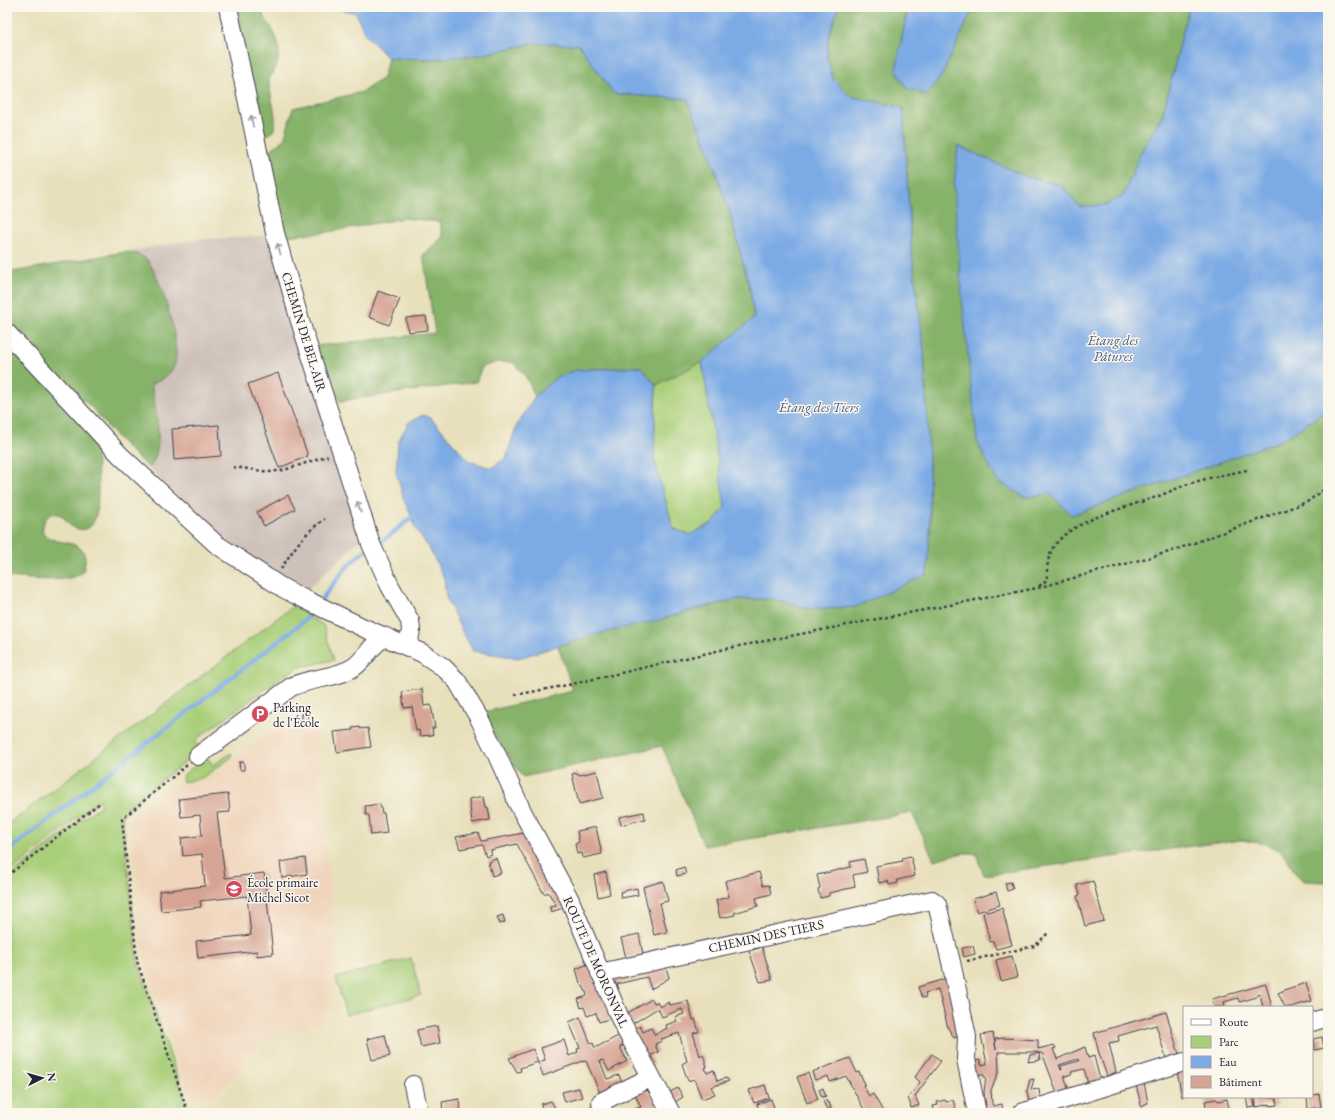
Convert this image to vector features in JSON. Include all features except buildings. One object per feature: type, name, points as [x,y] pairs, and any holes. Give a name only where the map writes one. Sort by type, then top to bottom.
[{"type":"street","name":"CHEMIN DE BEL-AIR","points":[[228,7],[275,233],[300,321],[373,549],[390,586],[410,621],[411,630],[408,646]]},
{"type":"street","name":"ROUTE DE MORONVAL","points":[[7,333],[120,455],[216,544],[273,582],[316,606],[408,646],[435,660],[457,681],[479,718],[522,811],[569,898],[622,1023],[671,1113]]},
{"type":"street","points":[[198,756],[295,685],[309,680],[340,673],[354,667],[364,658],[377,642],[386,637]]},
{"type":"street","name":"CHEMIN DES TIERS","points":[[600,973],[932,900],[937,904],[951,962]]},
{"type":"street","points":[[951,962],[967,1037],[966,1059],[977,1113]]},
{"type":"street","points":[[1313,1022],[1328,1017]]},
{"type":"street","points":[[1021,1113],[1183,1062]]},
{"type":"street","points":[[603,1113],[601,1102],[651,1078]]},
{"type":"street","points":[[413,1085],[419,1113]]},
{"type":"path","points":[[233,467],[270,472],[284,470],[342,452]]},
{"type":"path","points":[[1037,588],[1047,580],[1050,554],[1055,544],[1067,533],[1087,522],[1120,508],[1151,499],[1189,484],[1219,475],[1247,470]]},
{"type":"path","points":[[515,694],[568,685],[734,647],[1037,588],[1169,552],[1307,502],[1328,487]]},
{"type":"path","points":[[273,582],[299,542],[314,526],[325,519]]},
{"type":"path","points":[[188,1113],[137,961],[122,819],[198,756]]},
{"type":"path","points":[[7,876],[101,802]]},
{"type":"path","points":[[951,962],[956,963],[1034,946],[1049,932]]},
{"type":"shaded area","points":[[267,234],[364,535],[304,593],[233,547],[202,521],[149,468],[154,463],[157,456],[158,440],[151,384],[163,379],[171,372],[175,363],[177,352],[176,342],[164,297],[152,270],[146,260],[132,253],[124,252],[199,239],[262,236]]},
{"type":"shaded area","name":"École primaire Michel Sicot","points":[[313,724],[338,972],[323,1022],[265,1038],[215,1097],[189,1094],[145,961],[131,817],[169,789],[205,781],[278,728]]},
{"type":"green space","points":[[234,7],[259,7],[277,38],[279,52],[278,61],[269,81],[275,113],[274,129],[270,134],[263,135]]},
{"type":"green space","points":[[839,7],[908,7],[901,40],[970,13],[971,7],[1189,7],[1163,114],[1140,154],[1123,196],[1105,205],[1080,207],[1061,185],[1027,177],[958,146],[1025,497],[1050,494],[1072,515],[1282,440],[1323,413],[1328,407],[1328,882],[1303,881],[1294,872],[1289,861],[1279,850],[1266,844],[1242,840],[984,875],[978,856],[975,854],[957,854],[934,860],[912,813],[704,846],[662,746],[523,777],[479,713],[573,691],[558,646],[589,636],[739,599],[773,599],[811,609],[930,533],[929,463],[924,350],[911,246],[903,108],[850,96],[833,79],[827,58],[828,38]]},
{"type":"green space","points":[[534,43],[579,45],[614,94],[687,99],[706,143],[729,210],[750,289],[754,318],[702,362],[656,385],[640,367],[577,370],[558,376],[535,396],[525,375],[513,362],[497,362],[482,367],[476,382],[340,401],[315,346],[435,333],[423,255],[442,237],[440,222],[404,218],[328,232],[285,236],[266,153],[284,140],[293,108],[362,92],[383,78],[388,58],[430,59],[480,55]]},
{"type":"green space","points":[[124,252],[142,256],[147,260],[152,268],[163,294],[175,341],[175,363],[172,371],[159,381],[151,384],[158,428],[157,450],[154,460],[149,468],[111,431],[90,406],[76,397],[87,432],[95,448],[98,487],[96,517],[90,527],[80,530],[71,526],[64,517],[59,514],[51,515],[43,524],[43,534],[57,541],[72,544],[81,549],[84,553],[85,559],[83,571],[70,578],[48,580],[7,577],[7,273]]},
{"type":"green space","points":[[702,362],[726,507],[713,523],[689,535],[673,528],[654,458],[656,385]]},
{"type":"green space","points":[[293,606],[323,625],[334,660],[300,667],[285,675],[195,740],[201,749],[129,806],[122,815],[138,962],[190,1113],[7,1113],[7,879],[75,824],[100,806],[101,799],[7,874],[7,825]]},
{"type":"green space","points":[[231,753],[232,757],[202,778],[183,782],[182,778],[184,774],[207,757],[213,765]]},
{"type":"green space","points":[[411,958],[421,995],[346,1015],[336,978]]},
{"type":"water","name":"Étang des Tiers","points":[[330,7],[839,7],[828,38],[827,58],[833,79],[850,96],[903,108],[911,246],[924,350],[929,463],[930,533],[927,574],[856,607],[811,609],[773,599],[739,599],[659,620],[589,636],[519,658],[473,651],[446,597],[444,578],[429,548],[415,528],[412,517],[404,500],[396,472],[398,441],[409,422],[423,415],[431,418],[469,461],[491,468],[506,458],[516,427],[535,396],[558,376],[577,370],[641,367],[656,385],[654,458],[673,528],[689,535],[713,523],[725,507],[702,362],[754,318],[750,289],[729,210],[706,143],[687,99],[614,94],[579,45],[534,43],[480,55],[430,59],[388,58],[365,34],[356,13]]},
{"type":"water","points":[[908,7],[971,7],[971,13],[942,75],[927,95],[906,88],[896,70]]},
{"type":"water","name":"Étang des Pâtures","points":[[1189,7],[1328,7],[1328,407],[1323,413],[1282,440],[1072,515],[1050,494],[1025,497],[997,481],[977,441],[961,287],[954,186],[958,146],[1027,177],[1061,185],[1080,207],[1105,205],[1123,196],[1140,154],[1163,114]]},
{"type":"waterway","points":[[376,545],[412,517]]},
{"type":"waterway","points":[[319,603],[348,566],[369,548]]},
{"type":"waterway","points":[[7,852],[299,625],[314,609]]},
{"type":"place","name":"Parking de l'École","points":[[260,714]]},
{"type":"place","name":"École primaire Michel Sicot","points":[[234,889]]}]
